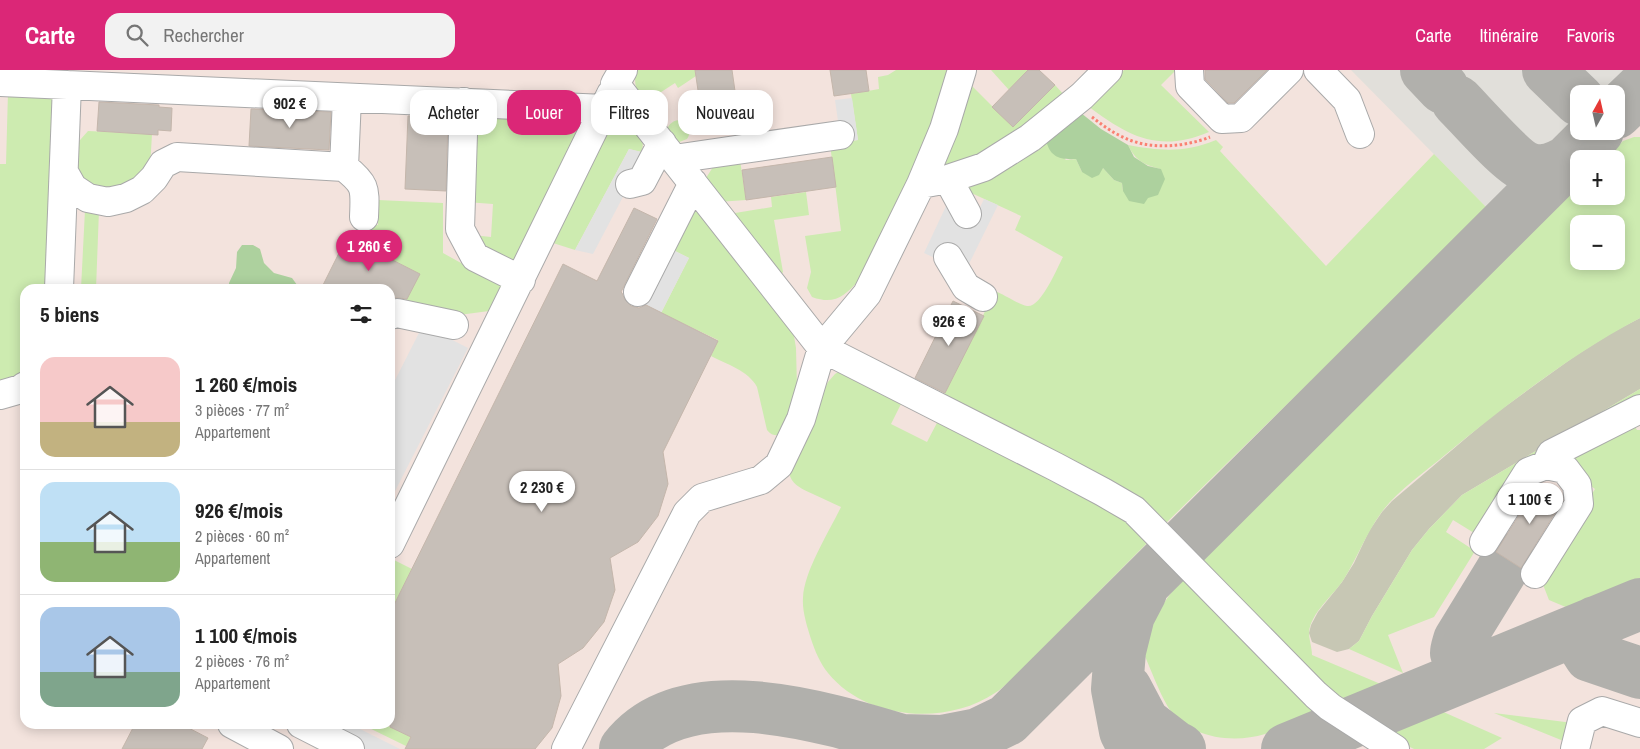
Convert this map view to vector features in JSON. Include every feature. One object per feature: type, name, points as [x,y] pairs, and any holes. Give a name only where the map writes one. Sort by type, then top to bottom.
[{"type":"lane","points":[[566,749],[687,513],[702,498],[761,480],[779,465],[801,419],[822,348],[867,294],[934,182],[944,129],[962,70]]},
{"type":"lane","points":[[934,182],[984,167],[1030,138],[1074,103],[1108,70]]},
{"type":"lane","points":[[1189,70],[1190,86],[1222,119],[1241,118],[1289,70]]},
{"type":"lane","points":[[1318,70],[1347,100],[1360,134]]},
{"type":"lane","points":[[610,90],[614,75]]},
{"type":"lane","points":[[614,75],[668,151],[822,348],[1056,467],[1134,510],[1316,695],[1330,707],[1395,749]]},
{"type":"lane","points":[[2,78],[68,85],[410,100]]},
{"type":"lane","points":[[58,284],[68,85]]},
{"type":"lane","points":[[344,167],[347,98]]},
{"type":"lane","points":[[497,104],[591,108]]},
{"type":"lane","points":[[463,135],[460,229],[475,257],[520,280]]},
{"type":"lane","points":[[395,534],[592,135]]},
{"type":"lane","points":[[630,184],[642,181],[668,151],[840,135]]},
{"type":"lane","points":[[64,172],[73,188],[88,198],[108,202],[126,198],[142,190],[154,178],[163,164],[177,157],[344,167],[357,177],[365,192],[364,217]]},
{"type":"lane","points":[[934,182],[966,214]]},
{"type":"lane","points":[[638,292],[693,183]]},
{"type":"lane","points":[[948,257],[966,287],[983,296]]},
{"type":"lane","points":[[395,313],[451,331],[502,318]]},
{"type":"lane","points":[[1546,465],[1551,454],[1640,409]]},
{"type":"lane","points":[[1484,542],[1528,472],[1546,465],[1566,469],[1577,484],[1580,504],[1535,574]]},
{"type":"lane","points":[[1575,749],[1582,721],[1602,710],[1640,723]]},
{"type":"lane","points":[[288,749],[298,729]]},
{"type":"lane","points":[[311,729],[350,749]]},
{"type":"lane","points":[[243,732],[278,749]]},
{"type":"path","points":[[1074,103],[1108,129],[1126,139],[1152,145],[1178,145],[1198,142],[1224,131],[1241,118]]},
{"type":"shaded area","points":[[0,70],[1640,70],[1640,749],[0,749]]},
{"type":"shaded area","points":[[1351,70],[1626,70],[1611,85],[1570,85],[1570,126],[1487,208]]},
{"type":"shaded area","points":[[852,98],[858,140],[841,142],[835,100]]},
{"type":"shaded area","points":[[629,149],[646,153],[593,254],[575,250]]},
{"type":"shaded area","points":[[984,199],[998,205],[968,266],[937,259],[924,253],[947,204],[975,218]]},
{"type":"shaded area","points":[[671,249],[689,258],[661,313],[644,304]]},
{"type":"shaded area","points":[[1640,318],[1640,389],[1462,495],[1429,529],[1412,550],[1359,641],[1349,649],[1337,652],[1312,642],[1309,633],[1318,612],[1342,582],[1354,563],[1369,531],[1392,501],[1492,416],[1575,356],[1613,332]]},
{"type":"shaded area","points":[[423,325],[468,348],[395,491],[395,380]]},
{"type":"shaded area","points":[[360,729],[400,749],[353,749],[328,730]]},
{"type":"green space","points":[[637,70],[695,70],[696,76],[678,88],[675,83],[664,90],[637,90],[635,75]]},
{"type":"green space","points":[[896,70],[950,70],[912,180],[859,280],[843,295],[833,300],[812,297],[807,288],[811,272],[805,236],[841,231],[830,144],[858,140],[851,94],[879,89],[878,77],[888,75]]},
{"type":"green space","points":[[991,70],[1028,70],[1009,90]]},
{"type":"green space","points":[[1124,70],[1176,70],[1161,85],[1209,132],[1175,141],[1145,138],[1117,126],[1088,106]]},
{"type":"green space","points":[[966,80],[1013,127],[1055,85],[1065,96],[981,158],[939,171]]},
{"type":"green space","points":[[8,92],[55,96],[48,284],[20,284],[20,376],[0,387],[0,164],[6,164]]},
{"type":"green space","points":[[497,112],[507,113],[507,135],[578,135],[519,261],[503,264],[472,235],[491,237],[493,204],[466,202],[470,135],[497,135]]},
{"type":"green space","points":[[1081,113],[1101,129],[1128,145],[1134,157],[1148,166],[1161,169],[1165,179],[1158,195],[1148,198],[1144,204],[1129,201],[1123,191],[1122,183],[1114,180],[1103,168],[1099,175],[1092,178],[1082,172],[1076,159],[1060,158],[1053,154],[1047,145],[1046,139]]},
{"type":"green space","points":[[678,121],[678,135],[689,135],[687,139],[677,143],[668,131],[669,125]]},
{"type":"green space","points":[[88,131],[152,134],[150,168],[123,189],[90,188],[72,166],[73,148]]},
{"type":"green space","points":[[606,135],[642,135],[643,147],[641,152],[629,149],[575,250],[553,243]]},
{"type":"green space","points":[[1640,137],[1640,318],[1564,364],[1515,399],[1411,483],[1387,505],[1371,529],[1344,579],[1313,618],[1309,633],[1312,655],[1383,685],[1347,699],[1321,690],[1196,565],[1570,193],[1570,205],[1625,205],[1625,150],[1614,150],[1623,141]]},
{"type":"green space","points":[[1046,139],[1066,160],[1076,159],[1082,172],[1103,168],[1114,180],[1122,183],[1123,191],[1160,169],[1141,161],[1134,155],[1128,145],[1172,150],[1193,147],[1216,140],[1223,147],[1220,151],[1326,266],[1434,154],[1487,208],[1164,525],[941,401],[995,291],[1024,305],[1032,305],[1043,294],[1063,257],[1015,230],[1021,216],[967,191],[963,183]]},
{"type":"green space","points":[[740,160],[746,200],[718,202],[704,181],[713,167]]},
{"type":"green space","points":[[806,192],[809,215],[774,220],[783,272],[780,276],[729,214],[772,207],[771,197]]},
{"type":"green space","points":[[378,200],[443,203],[443,253],[506,288],[496,306],[489,311],[459,315],[404,304],[419,274],[381,254],[387,240],[367,230],[369,224],[378,225]]},
{"type":"green space","points":[[85,210],[99,210],[96,284],[81,284]]},
{"type":"green space","points":[[695,210],[701,211],[788,325],[794,336],[797,388],[795,406],[781,435],[773,435],[767,430],[757,387],[753,381],[737,368],[711,356],[718,340],[661,313],[689,258],[671,249]]},
{"type":"green space","points":[[242,245],[253,245],[260,249],[264,263],[274,273],[292,278],[296,284],[229,284],[236,268],[237,252]]},
{"type":"green space","points":[[843,369],[904,398],[891,424],[927,442],[940,417],[1112,507],[1153,537],[1010,681],[997,692],[975,704],[931,714],[907,713],[885,709],[863,701],[844,689],[825,669],[814,648],[804,613],[804,587],[812,564],[841,507],[808,492],[793,482],[790,477],[789,465],[790,457],[828,382]]},
{"type":"green space","points":[[1640,389],[1640,401],[1548,448],[1479,536],[1453,520],[1446,532],[1475,551],[1434,617],[1388,635],[1403,673],[1349,649],[1359,641],[1412,550],[1429,529],[1462,495]]},
{"type":"green space","points":[[1631,420],[1637,430],[1640,430],[1640,578],[1568,608],[1549,600],[1540,577],[1595,489],[1561,460]]},
{"type":"green space","points":[[395,560],[412,569],[395,603]]},
{"type":"green space","points":[[1185,576],[1318,711],[1265,734],[1239,738],[1225,738],[1199,732],[1187,726],[1177,717],[1168,707],[1158,688],[1144,654],[1149,633],[1158,612]]},
{"type":"green space","points":[[1439,710],[1502,738],[1484,749],[1414,749],[1404,744],[1391,731]]},
{"type":"green space","points":[[1494,713],[1573,723],[1566,742]]},
{"type":"green space","points":[[371,729],[394,729],[411,737],[406,746]]},
{"type":"building","points":[[695,70],[732,70],[735,90],[698,90]]},
{"type":"building","points":[[830,70],[866,70],[869,91],[834,96]]},
{"type":"building","points":[[1028,70],[1039,70],[1055,85],[1013,127],[992,107]]},
{"type":"building","points":[[1205,70],[1267,70],[1234,103],[1228,103],[1205,79]]},
{"type":"building","points":[[99,102],[159,105],[159,107],[172,108],[171,131],[158,130],[158,135],[97,131]]},
{"type":"building","points":[[251,109],[331,112],[329,150],[249,146]]},
{"type":"building","points":[[408,116],[410,116],[410,135],[448,135],[446,191],[405,189]]},
{"type":"building","points":[[832,157],[836,187],[746,200],[742,170]]},
{"type":"building","points":[[634,208],[657,219],[621,292],[625,300],[631,306],[639,308],[646,305],[718,341],[663,452],[668,484],[658,516],[638,542],[610,558],[615,590],[604,622],[583,648],[558,664],[561,696],[552,728],[535,749],[405,749],[411,737],[394,729],[395,603],[563,264],[597,281]]},
{"type":"building","points":[[347,237],[420,274],[407,299],[395,298],[395,284],[324,284]]},
{"type":"building","points":[[953,301],[984,316],[945,393],[915,378]]},
{"type":"building","points":[[1542,483],[1562,496],[1563,500],[1521,568],[1496,552],[1538,485]]},
{"type":"building","points":[[132,729],[191,729],[208,738],[202,749],[122,749]]},
{"type":"taxiway","points":[[1426,70],[1443,88]]},
{"type":"taxiway","points":[[1548,70],[1570,91]]},
{"type":"taxiway","points":[[1625,104],[1640,90]]},
{"type":"taxiway","points":[[1457,101],[1504,150],[1524,166],[1531,169],[1547,170],[1570,160]]},
{"type":"taxiway","points":[[900,740],[942,741],[978,734],[1007,720],[1589,140]]},
{"type":"taxiway","points":[[1486,667],[1472,667],[1460,662],[1456,650],[1459,640],[1508,560]]},
{"type":"taxiway","points":[[1134,749],[1125,731],[1117,689],[1120,651],[1129,615],[1141,592]]},
{"type":"taxiway","points":[[1287,749],[1640,604]]},
{"type":"taxiway","points":[[1595,622],[1584,633],[1583,645],[1590,656],[1640,673]]},
{"type":"taxiway","points":[[1126,689],[1144,723],[1180,749]]},
{"type":"taxiway","points":[[625,749],[653,724],[689,711],[729,706],[772,709],[816,717],[858,727],[932,749]]}]
